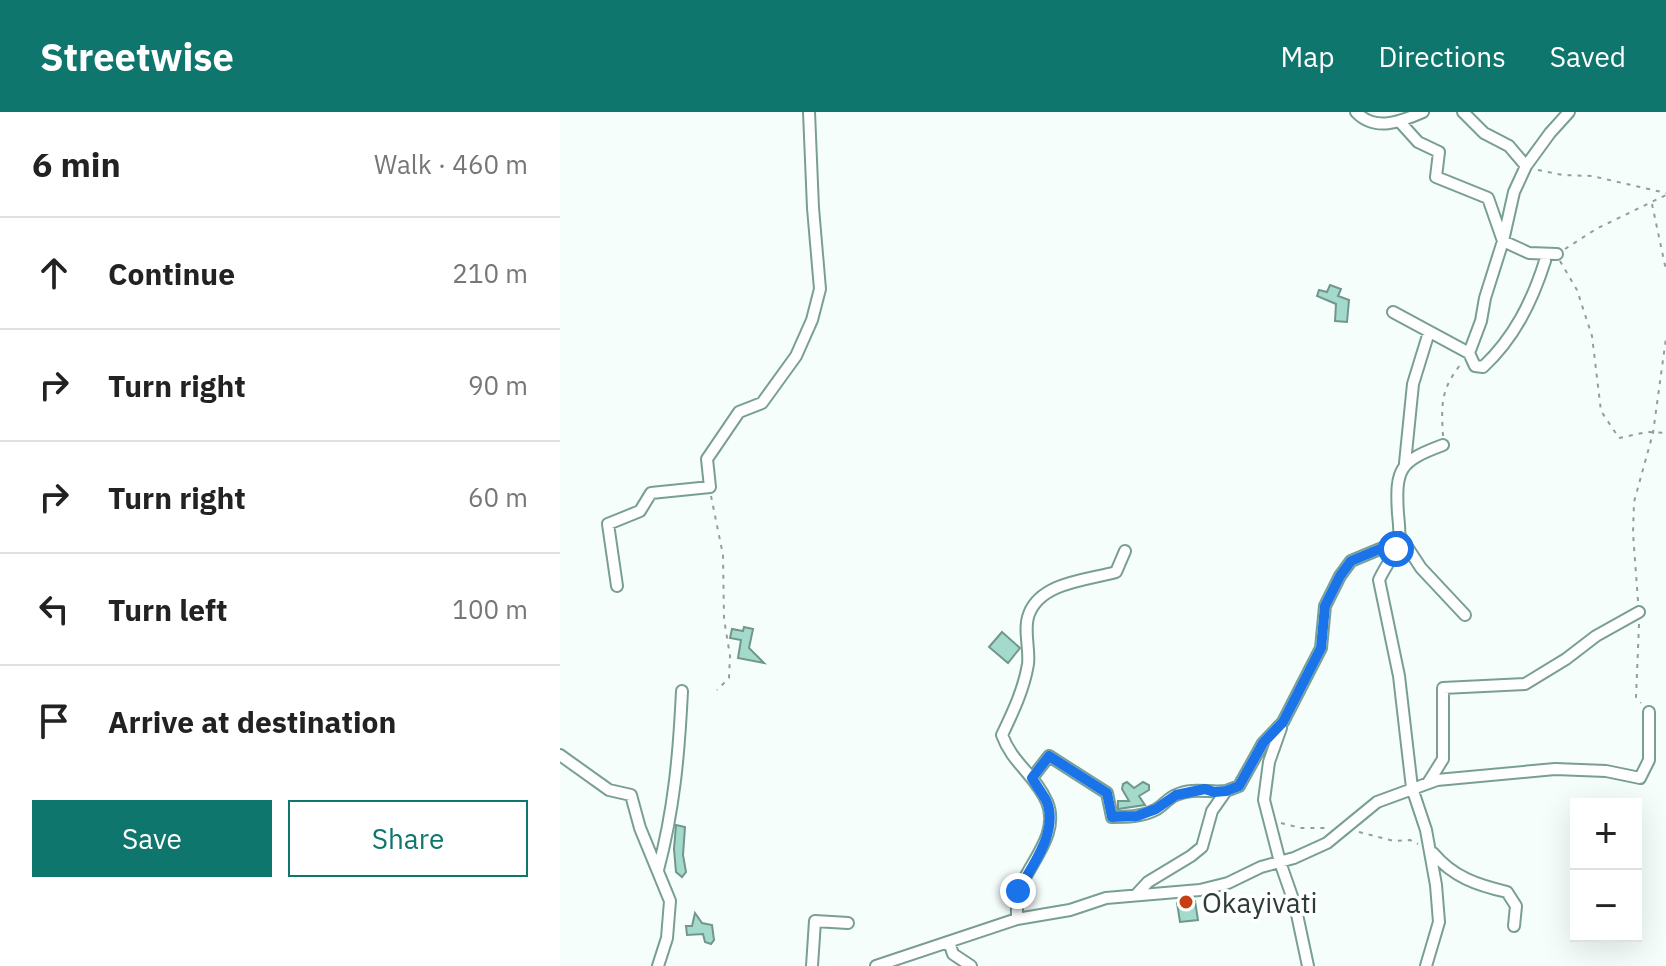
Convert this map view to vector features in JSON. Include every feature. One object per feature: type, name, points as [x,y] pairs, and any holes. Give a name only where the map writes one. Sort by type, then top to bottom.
[{"type":"street","points":[[617,586],[608,524],[640,511],[651,493],[710,487],[707,459],[739,412],[762,403],[796,356],[812,320],[820,289],[809,112]]},
{"type":"street","points":[[1356,112],[1374,124],[1400,122],[1423,112]]},
{"type":"street","points":[[1463,112],[1484,133],[1509,146],[1526,166]]},
{"type":"street","points":[[1469,353],[1481,321],[1514,192],[1526,166],[1569,112]]},
{"type":"street","points":[[1400,122],[1418,142],[1439,152],[1436,177],[1488,198],[1503,241],[1529,253],[1557,254]]},
{"type":"street","points":[[1393,312],[1469,353],[1475,366],[1483,367],[1497,353],[1527,310],[1545,261]]},
{"type":"street","points":[[1426,966],[1439,922],[1431,852],[1412,788],[1399,676],[1379,580],[1400,536],[1399,476],[1405,463],[1413,384],[1429,332]]},
{"type":"street","points":[[1405,463],[1415,455],[1443,445]]},
{"type":"street","points":[[1400,536],[1421,568],[1465,615]]},
{"type":"street","points":[[1308,966],[1295,905],[1264,800],[1269,762],[1283,722],[1321,648],[1325,606],[1340,576],[1351,561],[1387,546],[1400,536]]},
{"type":"street","points":[[1017,919],[1018,891],[1044,843],[1050,817],[1047,801],[1008,751],[1002,735],[1021,693],[1029,661],[1028,615],[1041,597],[1065,584],[1116,572],[1125,551]]},
{"type":"street","points":[[1428,783],[1443,759],[1443,688],[1525,684],[1596,636],[1639,612]]},
{"type":"street","points":[[658,870],[671,822],[682,691]]},
{"type":"street","points":[[876,966],[1017,919],[1070,910],[1106,898],[1200,890],[1228,883],[1261,867],[1327,843],[1377,802],[1428,783],[1555,769],[1606,771],[1640,778],[1649,760],[1649,712]]},
{"type":"street","points":[[1032,778],[1049,756],[1107,793],[1112,817],[1137,816],[1156,809],[1176,795],[1205,789],[1226,791],[1239,786],[1263,743],[1283,722]]},
{"type":"street","points":[[560,755],[609,790],[631,795],[640,828],[670,901],[667,938],[658,966]]},
{"type":"street","points":[[1136,895],[1148,882],[1202,847],[1212,811],[1226,791]]},
{"type":"street","points":[[1431,852],[1447,870],[1476,885],[1507,892],[1516,906],[1514,926]]},
{"type":"street","points":[[812,966],[815,921],[848,923]]},
{"type":"street","points":[[949,942],[953,954],[971,966]]},
{"type":"path","points":[[1526,166],[1563,175],[1592,176],[1666,194]]},
{"type":"path","points":[[1557,254],[1596,229],[1666,194]]},
{"type":"path","points":[[1652,203],[1666,270]]},
{"type":"path","points":[[1545,261],[1559,259],[1577,290],[1592,336],[1601,411],[1619,438],[1666,433]]},
{"type":"path","points":[[1649,712],[1636,697],[1639,612],[1633,533],[1634,502],[1653,433],[1666,338]]},
{"type":"path","points":[[1443,445],[1444,393],[1448,381],[1469,353]]},
{"type":"path","points":[[710,487],[723,555],[724,619],[730,656],[729,678],[717,690]]},
{"type":"building","points":[[1330,285],[1341,289],[1338,296],[1349,300],[1347,322],[1335,321],[1336,304],[1317,296],[1319,290],[1327,292]]},
{"type":"building","points":[[744,627],[753,629],[749,648],[764,663],[738,658],[741,640],[730,638],[732,629],[743,631]]},
{"type":"building","points":[[1002,632],[1020,648],[1008,663],[989,647]]},
{"type":"building","points":[[1127,782],[1134,788],[1143,782],[1149,785],[1149,790],[1139,796],[1145,805],[1118,809],[1118,801],[1129,801],[1122,789]]},
{"type":"building","points":[[676,825],[685,827],[683,855],[686,872],[682,877],[676,872]]},
{"type":"building","points":[[1195,901],[1198,920],[1180,922],[1177,903]]},
{"type":"building","points":[[695,913],[702,923],[712,925],[714,940],[711,944],[705,942],[703,934],[687,935],[686,926],[692,926]]},
{"type":"place","name":"Okayivati","points":[[1186,902]]},
{"type":"route","points":[[1018,891],[1044,843],[1050,817],[1047,801],[1032,778],[1049,756],[1107,793],[1112,817],[1137,816],[1156,809],[1176,795],[1205,789],[1226,791],[1239,786],[1263,743],[1283,722],[1321,648],[1325,606],[1340,576],[1351,561],[1387,546],[1400,536],[1396,549]]}]
